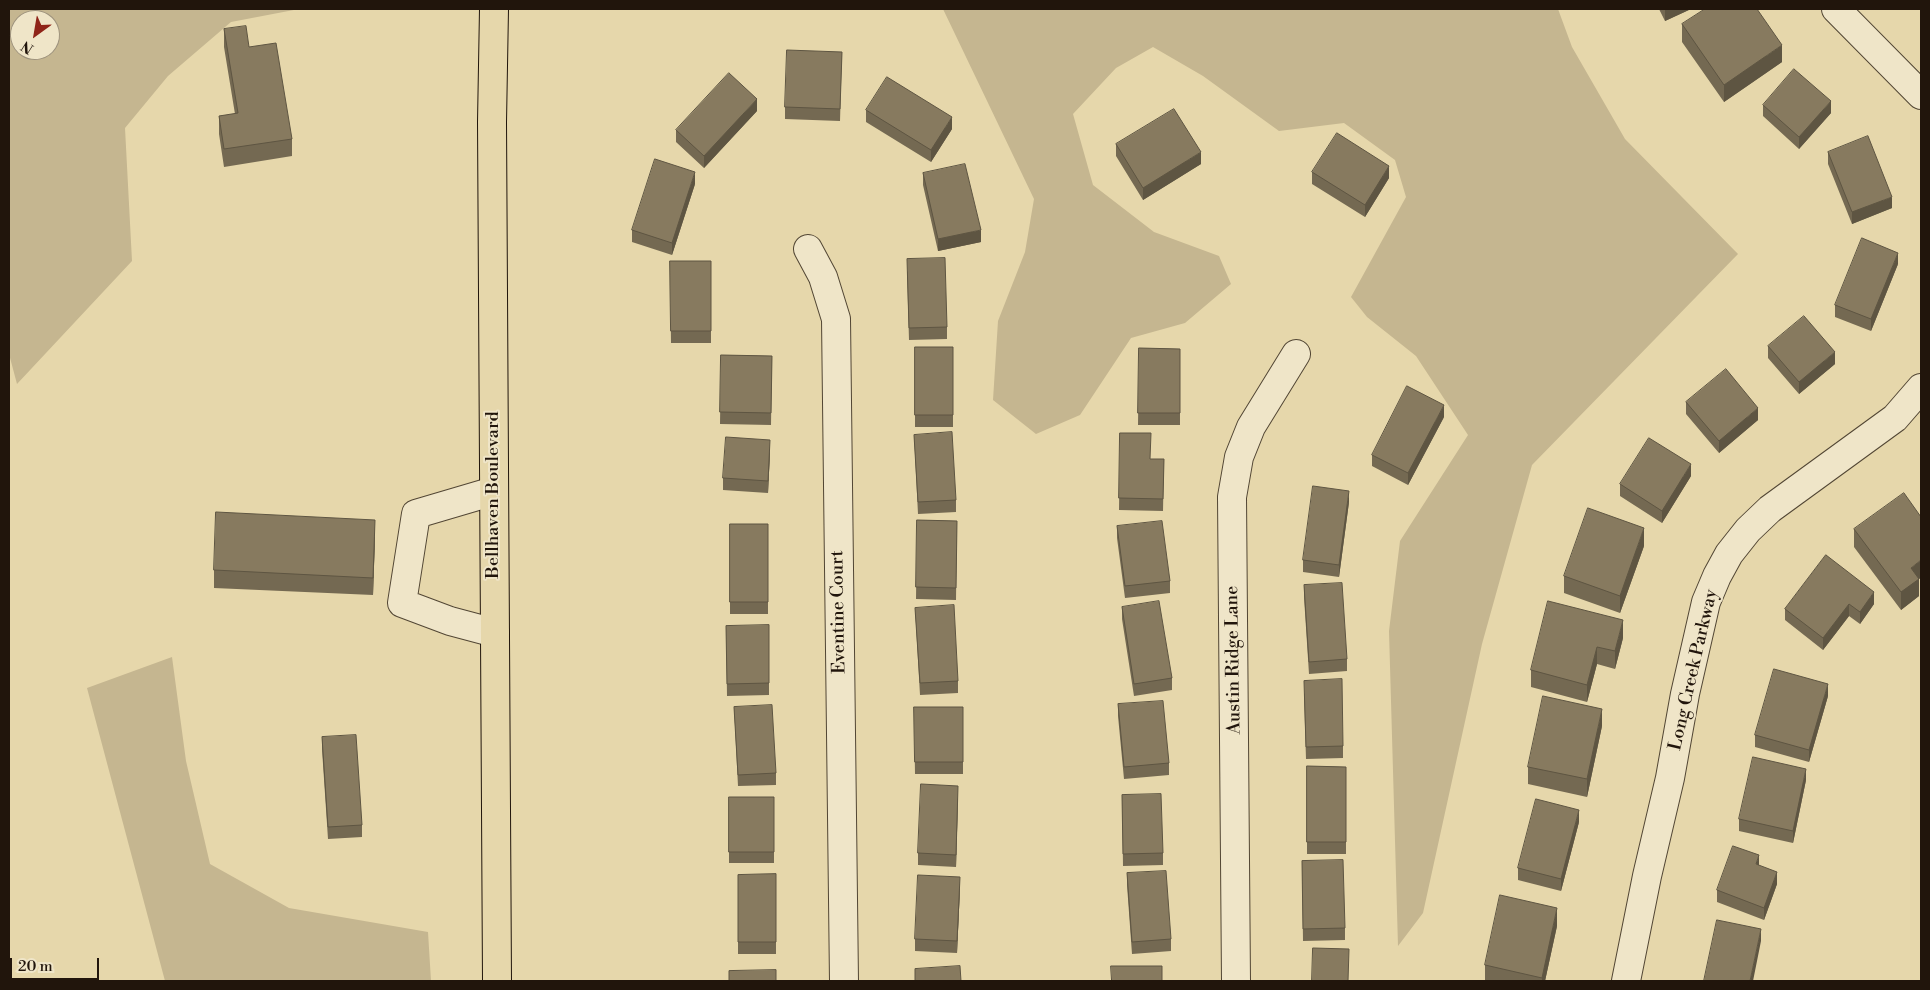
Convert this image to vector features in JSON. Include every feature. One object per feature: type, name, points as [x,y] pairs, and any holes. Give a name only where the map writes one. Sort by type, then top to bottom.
[{"type":"main road","name":"Bellhaven Boulevard","points":[[494,9],[492,122],[498,981]]},
{"type":"street","points":[[1836,9],[1921,95]]},
{"type":"street","name":"Eventine Court","points":[[808,249],[823,277],[836,319],[844,981]]},
{"type":"street","name":"Austin Ridge Lane","points":[[1236,981],[1232,497],[1239,457],[1250,427],[1296,354]]},
{"type":"street","name":"Long Creek Parkway","points":[[1626,981],[1704,611],[1716,576],[1729,554],[1748,530],[1770,509],[1895,418],[1921,388]]},
{"type":"street","points":[[494,490],[416,514],[402,603],[450,621],[495,633]]},
{"type":"shaded area","points":[[9,9],[299,9],[231,22],[168,76],[125,128],[132,261],[17,384],[9,354]]},
{"type":"shaded area","points":[[943,9],[1558,9],[1572,47],[1625,139],[1738,254],[1532,465],[1482,644],[1423,913],[1398,946],[1389,631],[1400,541],[1468,435],[1416,356],[1367,317],[1351,297],[1406,197],[1395,160],[1344,123],[1279,131],[1203,76],[1153,47],[1116,68],[1073,114],[1093,185],[1154,232],[1219,256],[1231,284],[1185,323],[1131,338],[1080,415],[1036,434],[993,400],[998,321],[1025,252],[1034,199]]},
{"type":"shaded area","points":[[172,657],[186,761],[210,864],[289,908],[428,932],[431,981],[165,981],[87,688]]},
{"type":"building","points":[[1705,9],[1757,9],[1782,45],[1724,85],[1682,24]]},
{"type":"building","points":[[246,26],[249,47],[276,43],[292,139],[224,149],[219,116],[238,113],[224,29]]},
{"type":"building","points":[[787,50],[842,52],[840,109],[785,107]]},
{"type":"building","points":[[1794,69],[1831,101],[1799,137],[1763,105]]},
{"type":"building","points":[[729,73],[757,99],[704,156],[676,130]]},
{"type":"building","points":[[887,77],[952,117],[931,150],[866,110]]},
{"type":"building","points":[[1174,109],[1201,152],[1143,188],[1116,144]]},
{"type":"building","points":[[1337,133],[1389,166],[1365,205],[1312,172]]},
{"type":"building","points":[[1868,136],[1892,197],[1852,212],[1828,152]]},
{"type":"building","points":[[655,159],[695,172],[672,243],[632,230]]},
{"type":"building","points":[[965,164],[981,230],[938,239],[923,173]]},
{"type":"building","points":[[1862,238],[1898,253],[1871,319],[1835,305]]},
{"type":"building","points":[[945,258],[947,327],[909,328],[907,259]]},
{"type":"building","points":[[670,261],[711,261],[711,331],[671,331]]},
{"type":"building","points":[[1804,316],[1835,352],[1799,382],[1768,346]]},
{"type":"building","points":[[915,347],[953,347],[953,415],[915,415]]},
{"type":"building","points":[[1139,348],[1180,349],[1180,413],[1138,413]]},
{"type":"building","points":[[721,355],[772,356],[771,413],[720,412]]},
{"type":"building","points":[[1726,369],[1758,408],[1719,441],[1686,402]]},
{"type":"building","points":[[1407,386],[1444,405],[1408,473],[1372,455]]},
{"type":"building","points":[[952,432],[956,500],[918,502],[914,435]]},
{"type":"building","points":[[1120,433],[1151,433],[1150,459],[1164,459],[1163,499],[1119,498]]},
{"type":"building","points":[[726,437],[770,440],[768,481],[723,478]]},
{"type":"building","points":[[1649,438],[1691,464],[1662,511],[1620,484]]},
{"type":"building","points":[[1313,486],[1349,491],[1339,565],[1303,560]]},
{"type":"building","points":[[1904,493],[1921,517],[1921,560],[1911,568],[1919,579],[1901,592],[1854,529]]},
{"type":"building","points":[[1588,508],[1644,528],[1620,596],[1564,576]]},
{"type":"building","points":[[216,512],[375,520],[373,578],[214,570]]},
{"type":"building","points":[[917,520],[957,521],[956,588],[916,587]]},
{"type":"building","points":[[1162,521],[1170,581],[1125,586],[1117,526]]},
{"type":"building","points":[[730,524],[768,524],[768,602],[730,602]]},
{"type":"building","points":[[1826,555],[1874,592],[1860,612],[1849,604],[1823,638],[1785,609]]},
{"type":"building","points":[[1342,583],[1347,659],[1309,662],[1304,585]]},
{"type":"building","points":[[1159,601],[1172,678],[1134,684],[1122,607]]},
{"type":"building","points":[[1548,601],[1623,620],[1615,651],[1597,647],[1587,685],[1531,670]]},
{"type":"building","points":[[954,605],[958,681],[920,683],[915,608]]},
{"type":"building","points":[[769,625],[769,683],[727,684],[726,626]]},
{"type":"building","points":[[1774,669],[1828,684],[1809,750],[1755,735]]},
{"type":"building","points":[[1342,679],[1343,746],[1306,747],[1304,681]]},
{"type":"building","points":[[1543,696],[1602,709],[1587,779],[1528,767]]},
{"type":"building","points":[[1163,701],[1169,763],[1124,767],[1118,704]]},
{"type":"building","points":[[772,705],[776,773],[738,775],[734,707]]},
{"type":"building","points":[[914,707],[963,707],[963,762],[915,762]]},
{"type":"building","points":[[356,735],[362,825],[328,827],[322,737]]},
{"type":"building","points":[[1753,757],[1806,769],[1793,831],[1739,819]]},
{"type":"building","points":[[1307,766],[1346,767],[1346,842],[1307,842]]},
{"type":"building","points":[[921,784],[958,786],[956,855],[918,853]]},
{"type":"building","points":[[1161,794],[1163,853],[1123,854],[1122,795]]},
{"type":"building","points":[[729,797],[774,797],[774,852],[729,852]]},
{"type":"building","points":[[1536,799],[1579,810],[1561,879],[1518,868]]},
{"type":"building","points":[[1733,846],[1759,855],[1756,864],[1777,872],[1764,908],[1717,890]]},
{"type":"building","points":[[1343,860],[1345,928],[1303,929],[1302,861]]},
{"type":"building","points":[[1166,871],[1171,939],[1132,942],[1127,873]]},
{"type":"building","points":[[776,874],[776,942],[738,942],[738,875]]},
{"type":"building","points":[[918,875],[960,877],[957,941],[915,939]]},
{"type":"building","points":[[1500,895],[1557,908],[1542,978],[1485,965]]},
{"type":"building","points":[[1717,920],[1761,929],[1750,981],[1704,981]]},
{"type":"building","points":[[1313,948],[1349,949],[1348,981],[1312,981]]},
{"type":"building","points":[[960,966],[961,981],[915,981],[915,969]]},
{"type":"building","points":[[1111,966],[1162,966],[1162,981],[1112,981]]},
{"type":"building","points":[[776,970],[776,981],[729,981],[729,971]]}]
